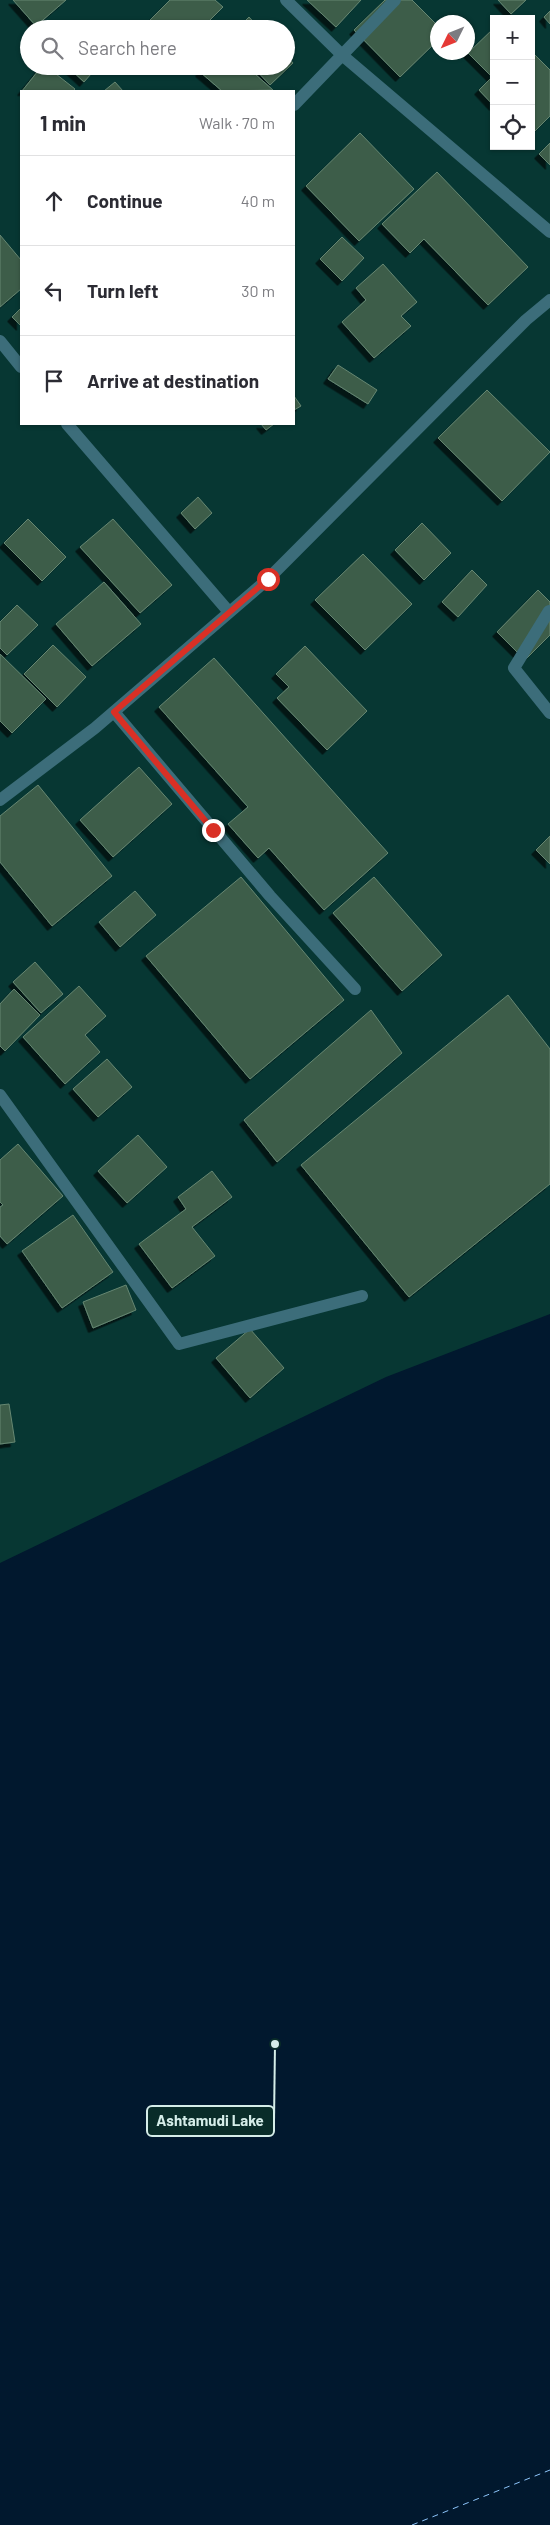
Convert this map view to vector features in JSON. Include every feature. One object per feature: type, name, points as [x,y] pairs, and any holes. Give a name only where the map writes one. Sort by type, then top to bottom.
[{"type":"street","points":[[286,0],[342,55],[550,232]]},
{"type":"street","points":[[295,105],[396,0]]},
{"type":"street","points":[[0,800],[114,712],[268,579],[526,320],[550,300]]},
{"type":"street","points":[[0,341],[20,366]]},
{"type":"street","points":[[68,425],[229,612]]},
{"type":"street","points":[[549,611],[514,668],[550,713]]},
{"type":"street","points":[[114,712],[270,896],[355,989]]},
{"type":"street","points":[[0,1095],[179,1344],[362,1296]]},
{"type":"water","points":[[550,1314],[550,2525],[0,2525],[0,1563],[386,1377]]},
{"type":"building","points":[[13,0],[66,0],[43,20],[31,20]]},
{"type":"building","points":[[170,0],[215,0],[223,7],[210,20],[150,20]]},
{"type":"building","points":[[307,0],[361,0],[336,27]]},
{"type":"building","points":[[385,0],[412,0],[430,18],[430,48],[400,77],[354,30]]},
{"type":"building","points":[[498,0],[526,0],[511,14]]},
{"type":"building","points":[[550,11],[550,24],[544,17]]},
{"type":"building","points":[[490,32],[490,75],[475,60],[475,46]]},
{"type":"building","points":[[535,55],[550,70],[550,116],[535,131]]},
{"type":"building","points":[[35,75],[57,75],[75,89],[74,90],[23,90]]},
{"type":"building","points":[[77,75],[90,75],[84,82]]},
{"type":"building","points":[[203,75],[256,75],[273,90],[221,90]]},
{"type":"building","points":[[261,75],[280,75],[270,85]]},
{"type":"building","points":[[490,79],[490,102],[479,90]]},
{"type":"building","points":[[115,82],[122,90],[105,90]]},
{"type":"building","points":[[360,133],[414,189],[359,241],[306,186]]},
{"type":"building","points":[[550,143],[550,165],[539,154]]},
{"type":"building","points":[[437,172],[528,267],[488,305],[424,239],[410,253],[382,224]]},
{"type":"building","points":[[0,235],[20,259],[20,290],[0,307]]},
{"type":"building","points":[[342,237],[364,258],[342,281],[320,259]]},
{"type":"building","points":[[383,264],[417,302],[401,316],[411,326],[374,358],[342,322],[366,300],[356,288]]},
{"type":"building","points":[[20,309],[20,325],[12,317]]},
{"type":"building","points":[[338,365],[377,390],[368,404],[328,379]]},
{"type":"building","points":[[487,390],[550,452],[502,501],[438,438]]},
{"type":"building","points":[[295,397],[301,406],[295,409]]},
{"type":"building","points":[[262,425],[273,425],[266,430]]},
{"type":"building","points":[[198,497],[212,513],[195,529],[181,513]]},
{"type":"building","points":[[28,519],[66,557],[42,581],[4,543]]},
{"type":"building","points":[[113,519],[172,585],[140,613],[80,547]]},
{"type":"building","points":[[422,523],[451,553],[424,580],[395,550]]},
{"type":"building","points":[[363,554],[412,604],[365,650],[315,600]]},
{"type":"building","points":[[472,570],[487,585],[458,617],[442,602]]},
{"type":"building","points":[[104,582],[141,624],[92,666],[56,624]]},
{"type":"building","points":[[538,590],[550,602],[550,635],[525,660],[497,632]]},
{"type":"building","points":[[17,605],[38,625],[7,655],[0,648],[0,622]]},
{"type":"building","points":[[53,645],[86,677],[57,707],[24,674]]},
{"type":"building","points":[[305,646],[367,711],[327,750],[277,698],[289,687],[276,674]]},
{"type":"building","points":[[0,654],[46,699],[12,733],[0,721]]},
{"type":"building","points":[[214,658],[388,853],[324,910],[269,848],[258,858],[228,824],[248,807],[159,707]]},
{"type":"building","points":[[139,767],[172,804],[113,857],[80,820]]},
{"type":"building","points":[[38,785],[112,876],[52,926],[0,862],[0,816]]},
{"type":"building","points":[[550,836],[550,864],[536,850]]},
{"type":"building","points":[[241,877],[344,1000],[250,1079],[146,956]]},
{"type":"building","points":[[374,877],[442,955],[402,991],[333,913]]},
{"type":"building","points":[[135,891],[156,915],[120,947],[99,922]]},
{"type":"building","points":[[35,962],[63,994],[41,1013],[13,982]]},
{"type":"building","points":[[79,986],[106,1016],[85,1035],[100,1052],[65,1084],[23,1037]]},
{"type":"building","points":[[14,989],[40,1015],[5,1051],[0,1046],[0,1004]]},
{"type":"building","points":[[508,995],[550,1049],[550,1184],[409,1297],[301,1165]]},
{"type":"building","points":[[371,1010],[402,1053],[277,1162],[244,1120]]},
{"type":"building","points":[[107,1059],[132,1087],[98,1117],[73,1089]]},
{"type":"building","points":[[138,1135],[167,1167],[127,1203],[98,1171]]},
{"type":"building","points":[[18,1144],[63,1196],[7,1244],[0,1236],[0,1207],[3,1205],[0,1202],[0,1160]]},
{"type":"building","points":[[212,1171],[232,1197],[192,1227],[215,1256],[172,1288],[139,1244],[186,1209],[178,1197]]},
{"type":"building","points":[[73,1215],[113,1272],[62,1308],[22,1251]]},
{"type":"building","points":[[126,1285],[136,1310],[93,1328],[83,1302]]},
{"type":"building","points":[[250,1329],[284,1368],[250,1398],[216,1358]]},
{"type":"building","points":[[9,1404],[15,1442],[0,1444],[0,1405]]},
{"type":"ferry route","points":[[412,2525],[550,2470]]},
{"type":"place","name":"Ashtamudi Lake","points":[[275,2044]]},
{"type":"route","points":[[213,830],[114,712],[268,579]]}]
